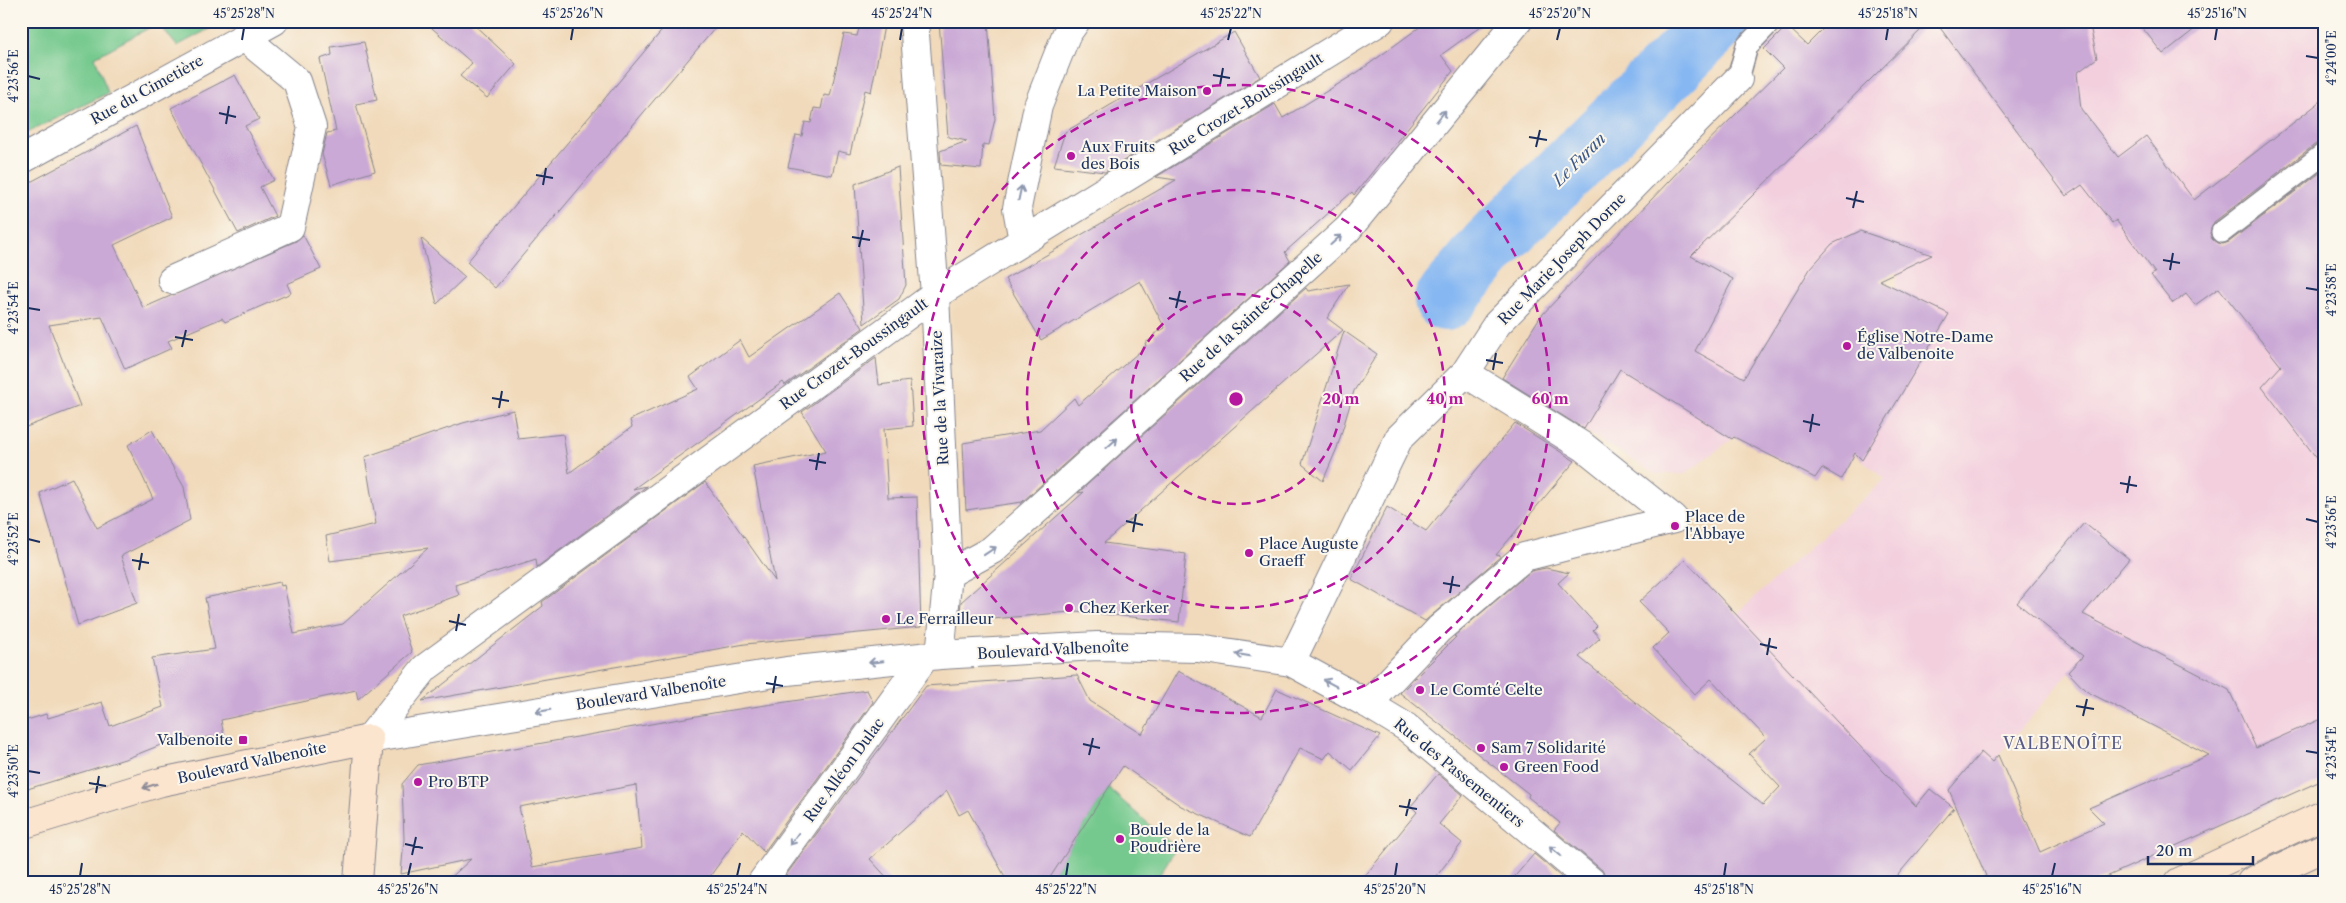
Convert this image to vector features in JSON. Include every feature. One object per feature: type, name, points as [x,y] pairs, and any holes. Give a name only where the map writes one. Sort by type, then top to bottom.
[{"type":"main road","name":"Boulevard Valbenoîte","points":[[21,825],[161,782],[369,739]]},
{"type":"main road","points":[[358,882],[369,739]]},
{"type":"main road","points":[[2179,882],[2325,814]]},
{"type":"main road","points":[[2251,882],[2325,848]]},
{"type":"street","name":"Rue du Cimetière","points":[[21,160],[274,21]]},
{"type":"street","name":"Rue de la Vivaraize","points":[[914,21],[935,295],[948,574],[932,656]]},
{"type":"street","points":[[1024,241],[1017,208],[1038,106],[1066,35],[1076,21]]},
{"type":"street","name":"Rue Crozet-Boussingault","points":[[369,739],[426,668],[935,295],[1380,21]]},
{"type":"street","name":"Rue de la Sainte-Chapelle","points":[[948,574],[992,550],[1348,229],[1518,21]]},
{"type":"street","points":[[172,280],[290,227],[312,127],[297,82],[244,37]]},
{"type":"street","name":"Rue Marie Joseph Dorne","points":[[1291,662],[1399,438],[1465,373],[1497,324],[1738,79]]},
{"type":"street","points":[[1368,704],[1439,628],[1524,557],[1674,519],[1584,447],[1465,373]]},
{"type":"street","name":"Boulevard Valbenoîte","points":[[369,739],[787,671],[932,656],[1098,646],[1198,648],[1291,662]]},
{"type":"street","name":"Rue Alléon Dulac","points":[[762,882],[932,656]]},
{"type":"street","name":"Rue des Passementiers","points":[[1291,662],[1406,727],[1592,882]]},
{"type":"lane","points":[[1738,79],[1747,46],[1771,21]]},
{"type":"lane","points":[[2222,232],[2325,153]]},
{"type":"shaded area","points":[[1831,21],[2325,21],[2325,98],[2189,203],[2325,380],[2325,780],[2245,815],[2221,764],[2141,687],[2083,656],[1895,878],[1712,679],[1695,694],[1674,671],[1885,479],[1862,460],[1948,314],[1914,297],[1894,294],[1898,275],[1891,264],[1754,407],[1732,439],[1685,474],[1656,474],[1501,379],[1540,317],[1687,162],[1783,68],[1764,49],[1787,26],[1807,45]]},
{"type":"green space","points":[[21,21],[224,21],[177,46],[158,23],[95,57],[108,93],[21,136]]},
{"type":"green space","name":"Boule de la Poudrière","points":[[1108,788],[1176,848],[1155,882],[1047,882]]},
{"type":"building","points":[[424,21],[470,21],[516,64],[487,98],[460,76],[472,63]]},
{"type":"building","points":[[670,21],[721,21],[495,288],[467,262]]},
{"type":"building","points":[[861,21],[885,21],[871,92],[865,90],[850,154],[838,151],[832,175],[788,167],[796,135],[802,136],[805,122],[811,123],[814,108],[821,109],[824,95],[830,96],[844,34],[857,36]]},
{"type":"building","points":[[939,21],[988,21],[995,119],[989,145],[983,144],[981,169],[941,165],[940,151],[967,141],[948,137]]},
{"type":"building","points":[[1428,21],[1488,21],[1441,55],[1453,71],[1354,195],[1352,192],[1285,252],[1290,261],[1022,502],[966,510],[963,443],[1040,430],[1074,398],[1078,405],[1146,346],[1145,343],[1155,337],[1154,334],[1165,328],[1140,281],[1041,340],[1005,279],[1176,180],[1156,177],[1275,104],[1283,118],[1358,72]]},
{"type":"building","points":[[1831,21],[1930,21],[1691,256],[1733,279],[1695,351],[1744,378],[1810,269],[1832,244],[1860,231],[1932,255],[1879,280],[1949,314],[1862,460],[1855,453],[1841,479],[1822,468],[1815,478],[1734,437],[1732,439],[1620,369],[1584,429],[1502,378],[1540,317],[1687,162],[1783,68],[1764,49],[1787,26],[1807,45]]},
{"type":"building","points":[[1935,21],[2089,21],[2097,58],[2077,73],[2081,109],[2118,157],[2146,136],[2194,200],[2325,98],[2325,141],[2317,143],[2214,222],[2210,233],[2212,239],[2217,243],[2229,242],[2325,169],[2325,469],[2262,387],[2281,366],[2219,288],[2195,305],[2186,294],[2173,303],[2151,275],[2155,273],[2116,220],[2112,223],[2082,185],[2066,196]]},
{"type":"building","points":[[2137,21],[2205,21],[2163,54]]},
{"type":"building","points":[[1234,32],[1260,77],[1105,172],[1054,166],[1065,132]]},
{"type":"building","points":[[364,42],[377,100],[356,104],[375,171],[331,185],[322,154],[327,133],[336,131],[320,59],[332,55],[331,47]]},
{"type":"building","points":[[235,75],[259,119],[245,126],[274,180],[260,187],[275,216],[238,233],[171,108]]},
{"type":"building","points":[[136,126],[172,217],[114,245],[143,308],[296,241],[303,235],[321,269],[287,284],[291,293],[225,322],[222,318],[168,341],[172,348],[125,369],[102,317],[49,325],[80,406],[21,429],[21,187]]},
{"type":"building","points":[[898,167],[906,285],[899,299],[864,324],[855,184]]},
{"type":"building","points":[[421,238],[465,277],[437,304]]},
{"type":"building","points":[[1349,284],[1327,318],[1343,330],[1104,543],[1186,554],[1179,622],[1066,610],[1070,612],[959,622],[961,602],[1084,492],[1078,493],[1306,288],[1308,291]]},
{"type":"building","points":[[840,293],[863,328],[785,385],[783,382],[633,489],[647,486],[537,567],[536,559],[455,585],[459,595],[400,616],[412,652],[358,699],[356,690],[221,720],[224,736],[173,740],[128,758],[21,791],[21,722],[46,714],[48,718],[102,702],[110,726],[163,707],[152,658],[215,649],[205,598],[280,582],[281,586],[284,585],[294,634],[343,624],[428,548],[330,561],[326,536],[376,524],[365,457],[463,423],[513,410],[518,439],[563,434],[569,473],[632,427],[630,420],[698,389],[690,377],[740,340],[749,357]]},
{"type":"building","points":[[1344,331],[1377,354],[1354,391],[1337,448],[1323,481],[1302,464]]},
{"type":"building","points":[[876,358],[879,385],[910,381],[913,426],[884,429],[888,498],[917,497],[921,627],[745,644],[422,701],[543,606],[542,602],[705,482],[775,581],[753,466],[826,451],[802,412]]},
{"type":"building","points":[[1515,423],[1575,461],[1496,555],[1501,556],[1425,621],[1351,579],[1387,507],[1426,531]]},
{"type":"building","points":[[152,430],[184,487],[190,520],[121,556],[137,603],[78,625],[40,493],[72,478],[97,528],[153,499],[128,445]]},
{"type":"building","points":[[2084,523],[2129,559],[2083,614],[2229,690],[2256,748],[2325,717],[2325,779],[2095,882],[1973,882],[1986,876],[1949,790],[1981,752],[1992,762],[1998,755],[2040,852],[2104,823],[2089,808],[2209,755],[2086,691],[2068,672],[2083,656],[2017,603]]},
{"type":"building","points":[[1685,560],[1916,806],[1930,789],[1954,808],[1892,882],[1607,882],[1602,870],[1554,830],[1560,823],[1528,797],[1529,794],[1400,693],[1456,637],[1454,636],[1531,571],[1546,568],[1569,573],[1558,583],[1597,626],[1593,630],[1600,638],[1579,657],[1763,805],[1780,787],[1749,754],[1766,738],[1711,679],[1695,694],[1653,648],[1669,633],[1639,602]]},
{"type":"building","points":[[1178,671],[1262,717],[1277,689],[1380,736],[1352,770],[1330,751],[1324,759],[1300,748],[1250,837],[1181,806],[1123,766],[1047,882],[1008,882],[968,810],[959,815],[947,791],[870,859],[891,882],[792,882],[786,875],[926,686],[1077,675],[1090,701],[1142,734]]},
{"type":"building","points":[[867,690],[873,702],[764,852],[743,830],[706,882],[446,882],[471,859],[401,874],[404,839],[402,784],[418,765],[719,712]],"holes":[[[636,785],[642,848],[532,867],[519,807]]]},
{"type":"building","points":[[1438,774],[1463,795],[1439,824],[1462,843],[1432,882],[1360,882],[1417,812],[1411,806]]},
{"type":"building","points":[[1534,854],[1567,882],[1510,882]]},
{"type":"waterway","name":"Le Furan","points":[[1445,300],[1491,245],[1718,21]]},
{"type":"place","name":"La Petite Maison","points":[[1207,91]]},
{"type":"place","name":"Aux Fruits des Bois","points":[[1071,156]]},
{"type":"place","name":"Église Notre-Dame de Valbenoite","points":[[1847,346]]},
{"type":"place","name":"Place de l'Abbaye","points":[[1675,526]]},
{"type":"place","name":"Place Auguste Graeff","points":[[1249,553]]},
{"type":"place","name":"Chez Kerker","points":[[1069,608]]},
{"type":"place","name":"Le Ferrailleur","points":[[886,619]]},
{"type":"place","name":"Le Comté Celte","points":[[1420,690]]},
{"type":"place","name":"Valbenoite","points":[[243,740]]},
{"type":"place","name":"Sam 7 Solidarité","points":[[1481,748]]},
{"type":"place","name":"Green Food","points":[[1504,767]]},
{"type":"place","name":"Pro BTP","points":[[418,782]]},
{"type":"place","name":"Boule de la Poudrière","points":[[1120,839]]},
{"type":"district","name":"VALBENOÎTE","points":[[2063,743]]}]
